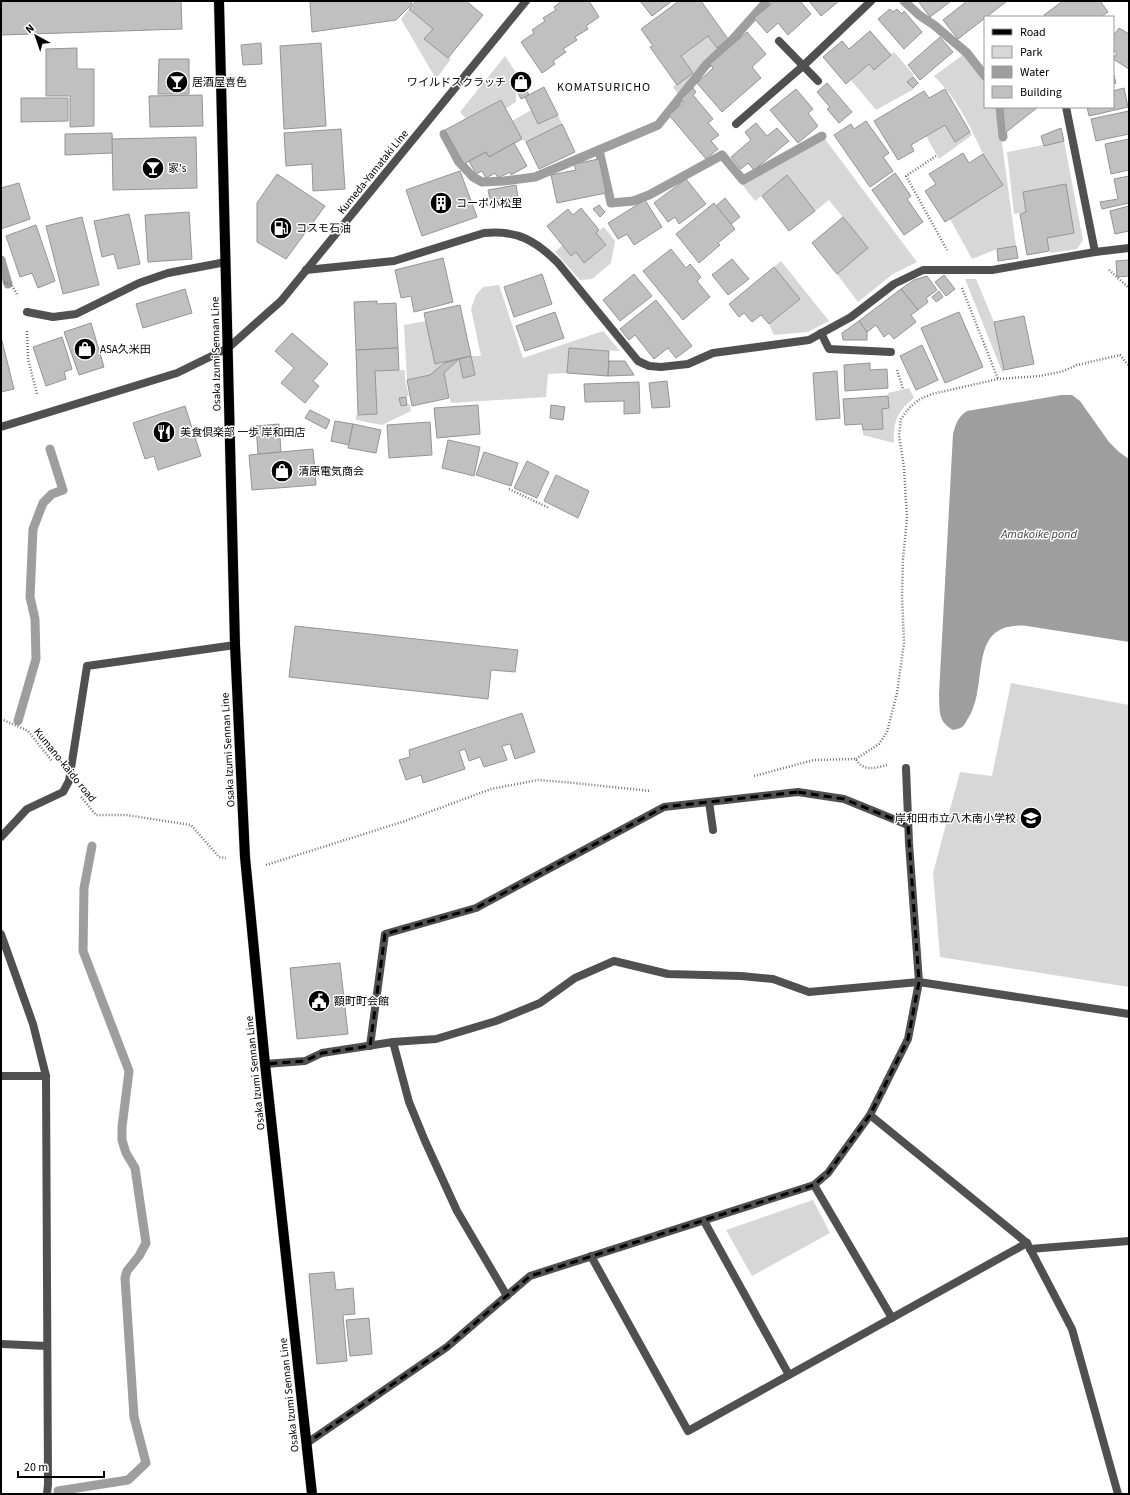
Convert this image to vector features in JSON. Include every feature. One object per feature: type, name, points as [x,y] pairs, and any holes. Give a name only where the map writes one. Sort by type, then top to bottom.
[{"type":"main road","name":"Osaka Izumi Sennan Line","points":[[219,1],[235,645],[245,857],[312,1494]]},
{"type":"street","name":"Kumeda-Yamataki Line","points":[[1,427],[178,372],[228,348],[281,301],[526,1]]},
{"type":"street","points":[[736,124],[803,66],[871,1]]},
{"type":"street","points":[[779,41],[818,81]]},
{"type":"street","points":[[1066,108],[1099,251]]},
{"type":"street","points":[[306,270],[394,261],[484,232],[498,231],[512,233],[528,239],[544,249],[558,263],[638,361],[643,364],[661,367],[688,364],[713,353],[809,340],[851,317],[894,284],[923,270],[992,270],[1099,251],[1129,248]]},
{"type":"street","points":[[27,312],[53,317],[76,314],[139,283],[168,273],[226,262]]},
{"type":"street","points":[[821,333],[829,349],[891,352]]},
{"type":"street","points":[[1,837],[27,809],[63,792],[68,781],[87,666],[235,645]]},
{"type":"street","points":[[307,1443],[447,1347],[530,1276],[814,1185],[828,1173],[870,1115],[908,1039],[919,982],[908,825],[906,768]]},
{"type":"street","points":[[370,1046],[385,934],[476,908],[664,807],[798,792],[844,799],[908,825]]},
{"type":"street","points":[[709,802],[712,830]]},
{"type":"street","points":[[1,934],[33,1024],[46,1076],[47,1494]]},
{"type":"street","points":[[266,1064],[305,1061],[322,1053],[393,1042],[436,1039],[496,1021],[540,1003],[575,978],[614,961],[668,974],[741,976],[773,979],[809,992],[919,982],[1129,1014]]},
{"type":"street","points":[[393,1042],[408,1102],[457,1211],[507,1296]]},
{"type":"street","points":[[1,1076],[46,1076]]},
{"type":"street","points":[[870,1115],[1029,1246],[1072,1329],[1118,1494]]},
{"type":"street","points":[[814,1185],[892,1318]]},
{"type":"street","points":[[704,1221],[789,1375]]},
{"type":"street","points":[[591,1256],[688,1431],[892,1318],[1029,1246],[1129,1241]]},
{"type":"street","points":[[1,1344],[47,1346]]},
{"type":"path","points":[[936,156],[906,176],[954,264],[955,270],[998,379]]},
{"type":"path","points":[[1099,251],[1114,276],[1129,288]]},
{"type":"path","points":[[1,281],[11,284],[27,312],[28,358],[37,394]]},
{"type":"path","points":[[753,776],[814,760],[856,759],[879,744],[887,732],[897,693],[904,642],[902,596],[903,559],[907,518],[904,468],[899,435],[901,419],[909,408],[920,399],[932,394],[998,379],[1040,376],[1058,372],[1077,365],[1120,355],[1129,366]]},
{"type":"path","points":[[509,489],[549,508]]},
{"type":"path","name":"Kumano-kaido road","points":[[1,719],[28,731],[96,815],[126,815],[191,826],[218,857],[245,857]]},
{"type":"path","points":[[856,759],[859,764],[866,768],[872,769],[891,765],[906,768]]},
{"type":"path","points":[[245,857],[266,865],[405,821],[491,789],[538,780],[657,791]]},
{"type":"highlighted area","points":[[798,792],[844,799],[908,825],[919,982],[908,1039],[870,1115],[828,1173],[814,1185],[530,1276],[447,1347],[307,1443],[265,1064],[305,1061],[322,1053],[370,1046],[385,934],[476,908],[664,807]]},
{"type":"green space","points":[[409,9],[433,29],[424,39],[451,59],[436,79],[401,19]]},
{"type":"green space","points":[[708,36],[718,50],[705,62],[679,96],[673,87],[693,73],[681,56]]},
{"type":"green space","points":[[894,52],[914,75],[908,82],[914,89],[876,110],[851,80],[869,64],[873,69]]},
{"type":"green space","points":[[964,54],[984,78],[984,108],[997,108],[1016,246],[997,249],[972,259],[950,219],[983,154],[968,123],[956,103],[934,76]]},
{"type":"green space","points":[[505,56],[524,85],[516,89],[516,102],[505,109],[500,100],[466,119],[460,112]]},
{"type":"green space","points":[[531,110],[538,124],[558,115],[562,124],[526,142],[522,139],[512,121]]},
{"type":"green space","points":[[945,125],[955,142],[970,132],[972,135],[939,159],[926,136]]},
{"type":"green space","points":[[825,139],[917,262],[893,274],[858,302],[837,274],[868,248],[829,200],[815,211],[787,176],[755,201],[741,183]]},
{"type":"green space","points":[[1064,141],[1083,240],[1077,249],[1050,253],[1047,238],[1066,184],[1023,192],[1026,212],[1014,214],[1007,152]]},
{"type":"green space","points":[[604,227],[615,241],[611,263],[592,279],[580,280],[555,252],[563,245],[571,256],[576,252],[584,262],[606,246],[596,233]]},
{"type":"green space","points":[[781,261],[829,321],[808,332],[774,335],[769,324],[800,299],[774,267]]},
{"type":"green space","points":[[965,279],[976,279],[994,322],[1004,370],[1003,374]]},
{"type":"green space","points":[[499,285],[523,358],[603,331],[620,351],[569,348],[567,373],[548,374],[546,397],[451,403],[444,373],[459,359],[463,378],[475,375],[471,356],[481,356],[471,309],[476,295],[483,287]]},
{"type":"green space","points":[[426,321],[435,364],[444,363],[430,375],[407,380],[404,325]]},
{"type":"green space","points":[[405,370],[405,380],[409,396],[399,398],[401,406],[410,404],[411,411],[382,425],[356,420],[356,415],[377,414],[375,371]]},
{"type":"green space","points":[[909,388],[914,398],[900,412],[897,418],[894,429],[894,443],[863,435],[863,430],[883,429],[882,409],[889,408],[888,393]]},
{"type":"green space","name":"岸和田市立八木南小学校","points":[[1011,683],[1129,705],[1129,987],[940,957],[933,873],[960,772],[992,776]]},
{"type":"green space","points":[[813,1200],[830,1233],[752,1276],[726,1230]]},
{"type":"water","name":"Amakoike pond","points":[[1061,395],[1072,395],[1080,401],[1109,442],[1129,459],[1129,642],[1027,626],[1007,627],[994,634],[987,644],[982,658],[978,691],[974,706],[963,726],[953,730],[944,723],[940,715],[939,694],[953,434],[955,427],[959,418],[967,411]]},
{"type":"building","points":[[1,1],[181,1],[182,29],[1,35]]},
{"type":"building","points":[[310,1],[411,1],[412,4],[396,20],[312,32]]},
{"type":"building","points":[[416,1],[466,1],[483,15],[448,58],[424,39],[433,29],[409,9]]},
{"type":"building","points":[[562,1],[589,1],[599,17],[586,26],[588,29],[575,37],[577,40],[563,49],[566,52],[553,61],[555,64],[542,73],[521,42],[534,33],[532,30],[545,21],[543,18],[556,10],[554,7]]},
{"type":"building","points":[[640,1],[672,1],[652,16]]},
{"type":"building","points":[[679,1],[701,1],[728,39],[717,48],[708,36],[681,56],[693,73],[677,85],[650,47],[653,46],[641,29]]},
{"type":"building","points":[[775,1],[800,1],[811,14],[788,35],[778,23],[767,33],[754,18]]},
{"type":"building","points":[[809,1],[839,1],[821,16]]},
{"type":"building","points":[[918,1],[951,1],[930,17]]},
{"type":"building","points":[[967,1],[1007,1],[988,16],[984,16],[984,19],[958,39],[943,20]]},
{"type":"building","points":[[1063,1],[1100,1],[1108,12],[1102,16],[1044,15]]},
{"type":"building","points":[[890,9],[893,12],[897,9],[902,14],[904,11],[922,32],[904,49],[878,19]]},
{"type":"building","points":[[1119,28],[1129,34],[1129,69],[1114,60],[1117,53],[1114,51],[1114,35]]},
{"type":"building","points":[[870,31],[891,55],[874,70],[869,64],[846,84],[823,57],[842,41],[849,49]]},
{"type":"building","points":[[747,32],[766,54],[752,67],[761,78],[722,112],[697,83],[713,68],[710,64]]},
{"type":"building","points":[[940,37],[953,52],[920,80],[908,65]]},
{"type":"building","points":[[261,43],[262,64],[243,65],[241,45]]},
{"type":"building","points":[[321,43],[326,126],[284,129],[280,46]]},
{"type":"building","points":[[77,48],[77,69],[94,69],[94,126],[70,127],[70,96],[46,96],[46,49]]},
{"type":"building","points":[[159,59],[189,59],[189,94],[158,94]]},
{"type":"building","points":[[913,77],[918,83],[913,88],[907,82]]},
{"type":"building","points":[[827,83],[852,112],[839,123],[827,109],[830,107],[817,92]]},
{"type":"building","points":[[524,85],[529,95],[521,99],[516,89]]},
{"type":"building","points":[[544,87],[558,115],[538,124],[525,97]]},
{"type":"building","points":[[693,88],[696,92],[693,95],[713,119],[708,123],[719,135],[711,141],[718,149],[706,159],[669,115],[684,102],[681,99]]},
{"type":"building","points":[[1124,88],[1128,107],[1089,116],[1087,108],[1114,108],[1114,91]]},
{"type":"building","points":[[796,89],[813,109],[808,113],[818,126],[798,143],[770,110]]},
{"type":"building","points":[[945,89],[970,132],[955,142],[945,125],[911,145],[914,151],[898,160],[874,121],[924,91],[929,98]]},
{"type":"building","points":[[202,95],[203,126],[150,127],[149,96]]},
{"type":"building","points":[[21,98],[68,98],[68,121],[21,122]]},
{"type":"building","points":[[501,100],[522,139],[489,157],[486,152],[464,164],[445,130]]},
{"type":"building","points":[[1005,108],[1037,108],[1005,133],[1003,110]]},
{"type":"building","points":[[1129,111],[1129,134],[1096,141],[1091,119]]},
{"type":"building","points":[[866,121],[889,153],[883,157],[893,171],[870,187],[834,135],[851,124],[854,129]]},
{"type":"building","points":[[756,123],[767,136],[777,128],[789,141],[754,170],[748,163],[741,169],[731,157],[751,140],[745,132]]},
{"type":"building","points":[[562,124],[575,152],[539,169],[526,142]]},
{"type":"building","points":[[1061,128],[1064,141],[1044,146],[1041,136]]},
{"type":"building","points":[[341,129],[345,189],[313,191],[312,164],[286,166],[284,133]]},
{"type":"building","points":[[112,133],[113,153],[65,155],[65,134]]},
{"type":"building","points":[[196,137],[197,188],[113,190],[112,139]]},
{"type":"building","points":[[1129,139],[1129,170],[1111,174],[1105,144]]},
{"type":"building","points":[[514,143],[527,166],[511,175],[510,172],[498,178],[495,173],[486,178],[482,171],[476,174],[469,161],[486,152],[489,157]]},
{"type":"building","points":[[963,153],[969,163],[983,154],[1003,185],[945,222],[925,191],[936,184],[929,174]]},
{"type":"building","points":[[599,159],[606,193],[557,203],[551,175],[576,170],[574,164]]},
{"type":"building","name":"コーポ小松里","points":[[460,171],[477,217],[422,236],[406,190]]},
{"type":"building","points":[[895,173],[911,196],[907,199],[923,222],[904,235],[872,190]]},
{"type":"building","points":[[277,174],[325,206],[286,259],[257,242],[257,203]]},
{"type":"building","points":[[787,175],[815,211],[789,231],[762,196]]},
{"type":"building","points":[[1129,176],[1129,203],[1102,209],[1100,202],[1118,199],[1114,179]]},
{"type":"building","points":[[686,179],[706,204],[679,224],[675,217],[668,222],[654,203]]},
{"type":"building","points":[[19,183],[30,219],[1,229],[1,188]]},
{"type":"building","points":[[1066,184],[1074,233],[1047,238],[1049,251],[1027,255],[1020,214],[1026,212],[1023,192]]},
{"type":"building","points":[[516,185],[518,197],[492,209],[488,190]]},
{"type":"building","points":[[725,198],[740,217],[731,224],[716,206]]},
{"type":"building","points":[[645,200],[662,227],[634,245],[627,234],[618,239],[608,223]]},
{"type":"building","points":[[714,203],[735,229],[718,243],[720,245],[699,263],[676,234]]},
{"type":"building","points":[[599,205],[605,212],[600,217],[593,209]]},
{"type":"building","points":[[1129,206],[1129,231],[1115,234],[1110,211]]},
{"type":"building","points":[[581,208],[599,230],[596,233],[606,245],[584,263],[576,252],[571,256],[547,226],[568,209],[573,215]]},
{"type":"building","points":[[189,212],[192,259],[148,262],[145,215]]},
{"type":"building","points":[[129,214],[140,264],[118,269],[114,254],[102,257],[94,221]]},
{"type":"building","points":[[82,217],[99,285],[63,294],[46,226]]},
{"type":"building","points":[[843,217],[868,248],[837,274],[812,243]]},
{"type":"building","points":[[36,225],[55,281],[38,288],[32,273],[20,277],[6,236]]},
{"type":"building","points":[[1016,246],[1018,258],[998,261],[997,249]]},
{"type":"building","points":[[671,249],[686,268],[690,264],[701,277],[697,281],[710,297],[683,320],[643,271]]},
{"type":"building","points":[[443,258],[453,302],[414,312],[411,296],[401,298],[395,270]]},
{"type":"building","points":[[732,259],[749,279],[728,295],[712,275]]},
{"type":"building","points":[[1129,260],[1129,276],[1117,277],[1116,261]]},
{"type":"building","points":[[774,267],[800,299],[769,324],[761,315],[752,322],[744,313],[739,317],[729,304]]},
{"type":"building","points":[[542,274],[552,304],[514,317],[504,287]]},
{"type":"building","points":[[634,274],[652,296],[620,321],[603,300]]},
{"type":"building","points":[[944,275],[955,289],[946,296],[935,282]]},
{"type":"building","points":[[927,276],[937,290],[926,298],[928,302],[918,310],[901,289],[914,280]]},
{"type":"building","points":[[185,289],[192,313],[143,328],[136,304]]},
{"type":"building","points":[[901,289],[918,310],[911,315],[916,322],[894,339],[889,333],[884,337],[876,325],[867,332],[859,321]]},
{"type":"building","points":[[939,291],[943,297],[936,302],[932,297]]},
{"type":"building","points":[[656,300],[692,346],[676,358],[668,348],[654,359],[635,335],[629,340],[620,329]]},
{"type":"building","points":[[377,301],[377,304],[396,303],[398,348],[356,350],[354,302]]},
{"type":"building","points":[[460,305],[471,356],[435,364],[424,313]]},
{"type":"building","points":[[555,312],[564,338],[525,351],[516,326]]},
{"type":"building","points":[[959,312],[983,367],[945,383],[921,328]]},
{"type":"building","points":[[1024,316],[1034,364],[1004,370],[994,322]]},
{"type":"building","points":[[859,321],[867,332],[867,340],[843,340],[842,333]]},
{"type":"building","name":"ASA久米田","points":[[91,323],[104,367],[79,375],[64,332]]},
{"type":"building","points":[[292,333],[328,364],[313,381],[319,386],[305,403],[281,383],[294,368],[275,351]]},
{"type":"building","points":[[1,337],[14,389],[1,392]]},
{"type":"building","points":[[62,337],[72,369],[64,372],[66,379],[46,386],[33,347]]},
{"type":"building","points":[[922,345],[938,380],[916,390],[900,356]]},
{"type":"building","points":[[398,348],[399,370],[375,371],[377,414],[358,415],[356,350]]},
{"type":"building","points":[[569,348],[609,351],[608,376],[567,373]]},
{"type":"building","points":[[471,356],[475,375],[463,378],[459,359]]},
{"type":"building","points":[[459,359],[444,373],[449,398],[412,406],[407,380],[430,375],[444,363]]},
{"type":"building","points":[[609,361],[625,361],[634,375],[608,376]]},
{"type":"building","points":[[870,363],[870,370],[887,369],[888,388],[845,391],[844,365]]},
{"type":"building","points":[[837,371],[840,418],[816,420],[813,373]]},
{"type":"building","points":[[667,381],[670,407],[652,408],[649,383]]},
{"type":"building","points":[[639,382],[640,413],[624,414],[624,401],[585,402],[584,384]]},
{"type":"building","points":[[888,396],[889,408],[882,409],[883,429],[863,430],[862,424],[845,425],[843,399]]},
{"type":"building","points":[[406,397],[407,405],[401,406],[399,398]]},
{"type":"building","points":[[478,405],[480,434],[437,438],[434,408]]},
{"type":"building","points":[[551,405],[565,407],[563,420],[550,418]]},
{"type":"building","points":[[185,406],[201,456],[158,470],[154,456],[145,459],[133,423]]},
{"type":"building","points":[[310,410],[330,420],[326,429],[305,418]]},
{"type":"building","points":[[335,421],[353,424],[349,445],[331,441]]},
{"type":"building","points":[[430,422],[432,455],[389,458],[387,425]]},
{"type":"building","points":[[279,424],[281,452],[258,454],[256,426]]},
{"type":"building","points":[[353,424],[381,430],[376,453],[348,448]]},
{"type":"building","points":[[448,440],[480,447],[474,476],[442,468]]},
{"type":"building","points":[[313,449],[316,485],[252,490],[249,455]]},
{"type":"building","points":[[484,452],[518,463],[511,486],[476,475]]},
{"type":"building","points":[[527,461],[549,472],[537,498],[514,488]]},
{"type":"building","points":[[556,475],[589,491],[578,518],[544,501]]},
{"type":"building","points":[[295,626],[518,650],[515,672],[491,670],[488,699],[289,677]]},
{"type":"building","points":[[522,713],[535,752],[515,759],[510,744],[502,746],[507,760],[484,767],[480,757],[469,761],[465,749],[459,751],[465,769],[423,783],[421,775],[406,780],[399,760],[410,757],[409,750]]},
{"type":"building","name":"額町町会館","points":[[340,963],[348,1034],[297,1039],[290,968]]},
{"type":"building","points":[[334,1272],[336,1290],[353,1288],[355,1314],[343,1315],[347,1361],[317,1364],[309,1274]]},
{"type":"building","points":[[369,1318],[372,1354],[350,1356],[346,1320]]},
{"type":"waterway","points":[[444,134],[459,162],[473,177],[482,182],[535,177],[658,125],[706,65],[733,39],[767,1]]},
{"type":"waterway","points":[[904,1],[919,15],[934,25],[967,53],[984,75]]},
{"type":"waterway","points":[[1000,108],[1003,137]]},
{"type":"waterway","points":[[599,150],[611,203],[633,201],[649,195],[722,155],[743,180],[822,136]]},
{"type":"waterway","points":[[1,260],[8,284]]},
{"type":"waterway","points":[[18,721],[36,659],[35,619],[30,597],[33,529],[43,503],[52,494],[63,490],[50,449]]},
{"type":"waterway","points":[[58,1491],[128,1480],[146,1463],[134,1417],[125,1278],[127,1271],[139,1256],[146,1243],[135,1168],[126,1153],[122,1140],[122,1127],[129,1071],[83,951],[84,888],[92,846]]},
{"type":"place","name":"居酒屋喜色","points":[[177,82]]},
{"type":"place","name":"ワイルドスクラッチ","points":[[521,82]]},
{"type":"place","name":"家's","points":[[153,168]]},
{"type":"place","name":"コーポ小松里","points":[[441,203]]},
{"type":"place","name":"コスモ石油","points":[[281,228]]},
{"type":"place","name":"ASA久米田","points":[[85,349]]},
{"type":"place","name":"美食倶楽部 一歩 岸和田店","points":[[164,432]]},
{"type":"place","name":"清原電気商会","points":[[282,471]]},
{"type":"place","name":"岸和田市立八木南小学校","points":[[1031,818]]},
{"type":"place","name":"額町町会館","points":[[319,1001]]},
{"type":"district","name":"KOMATSURICHO","points":[[604,87]]}]
